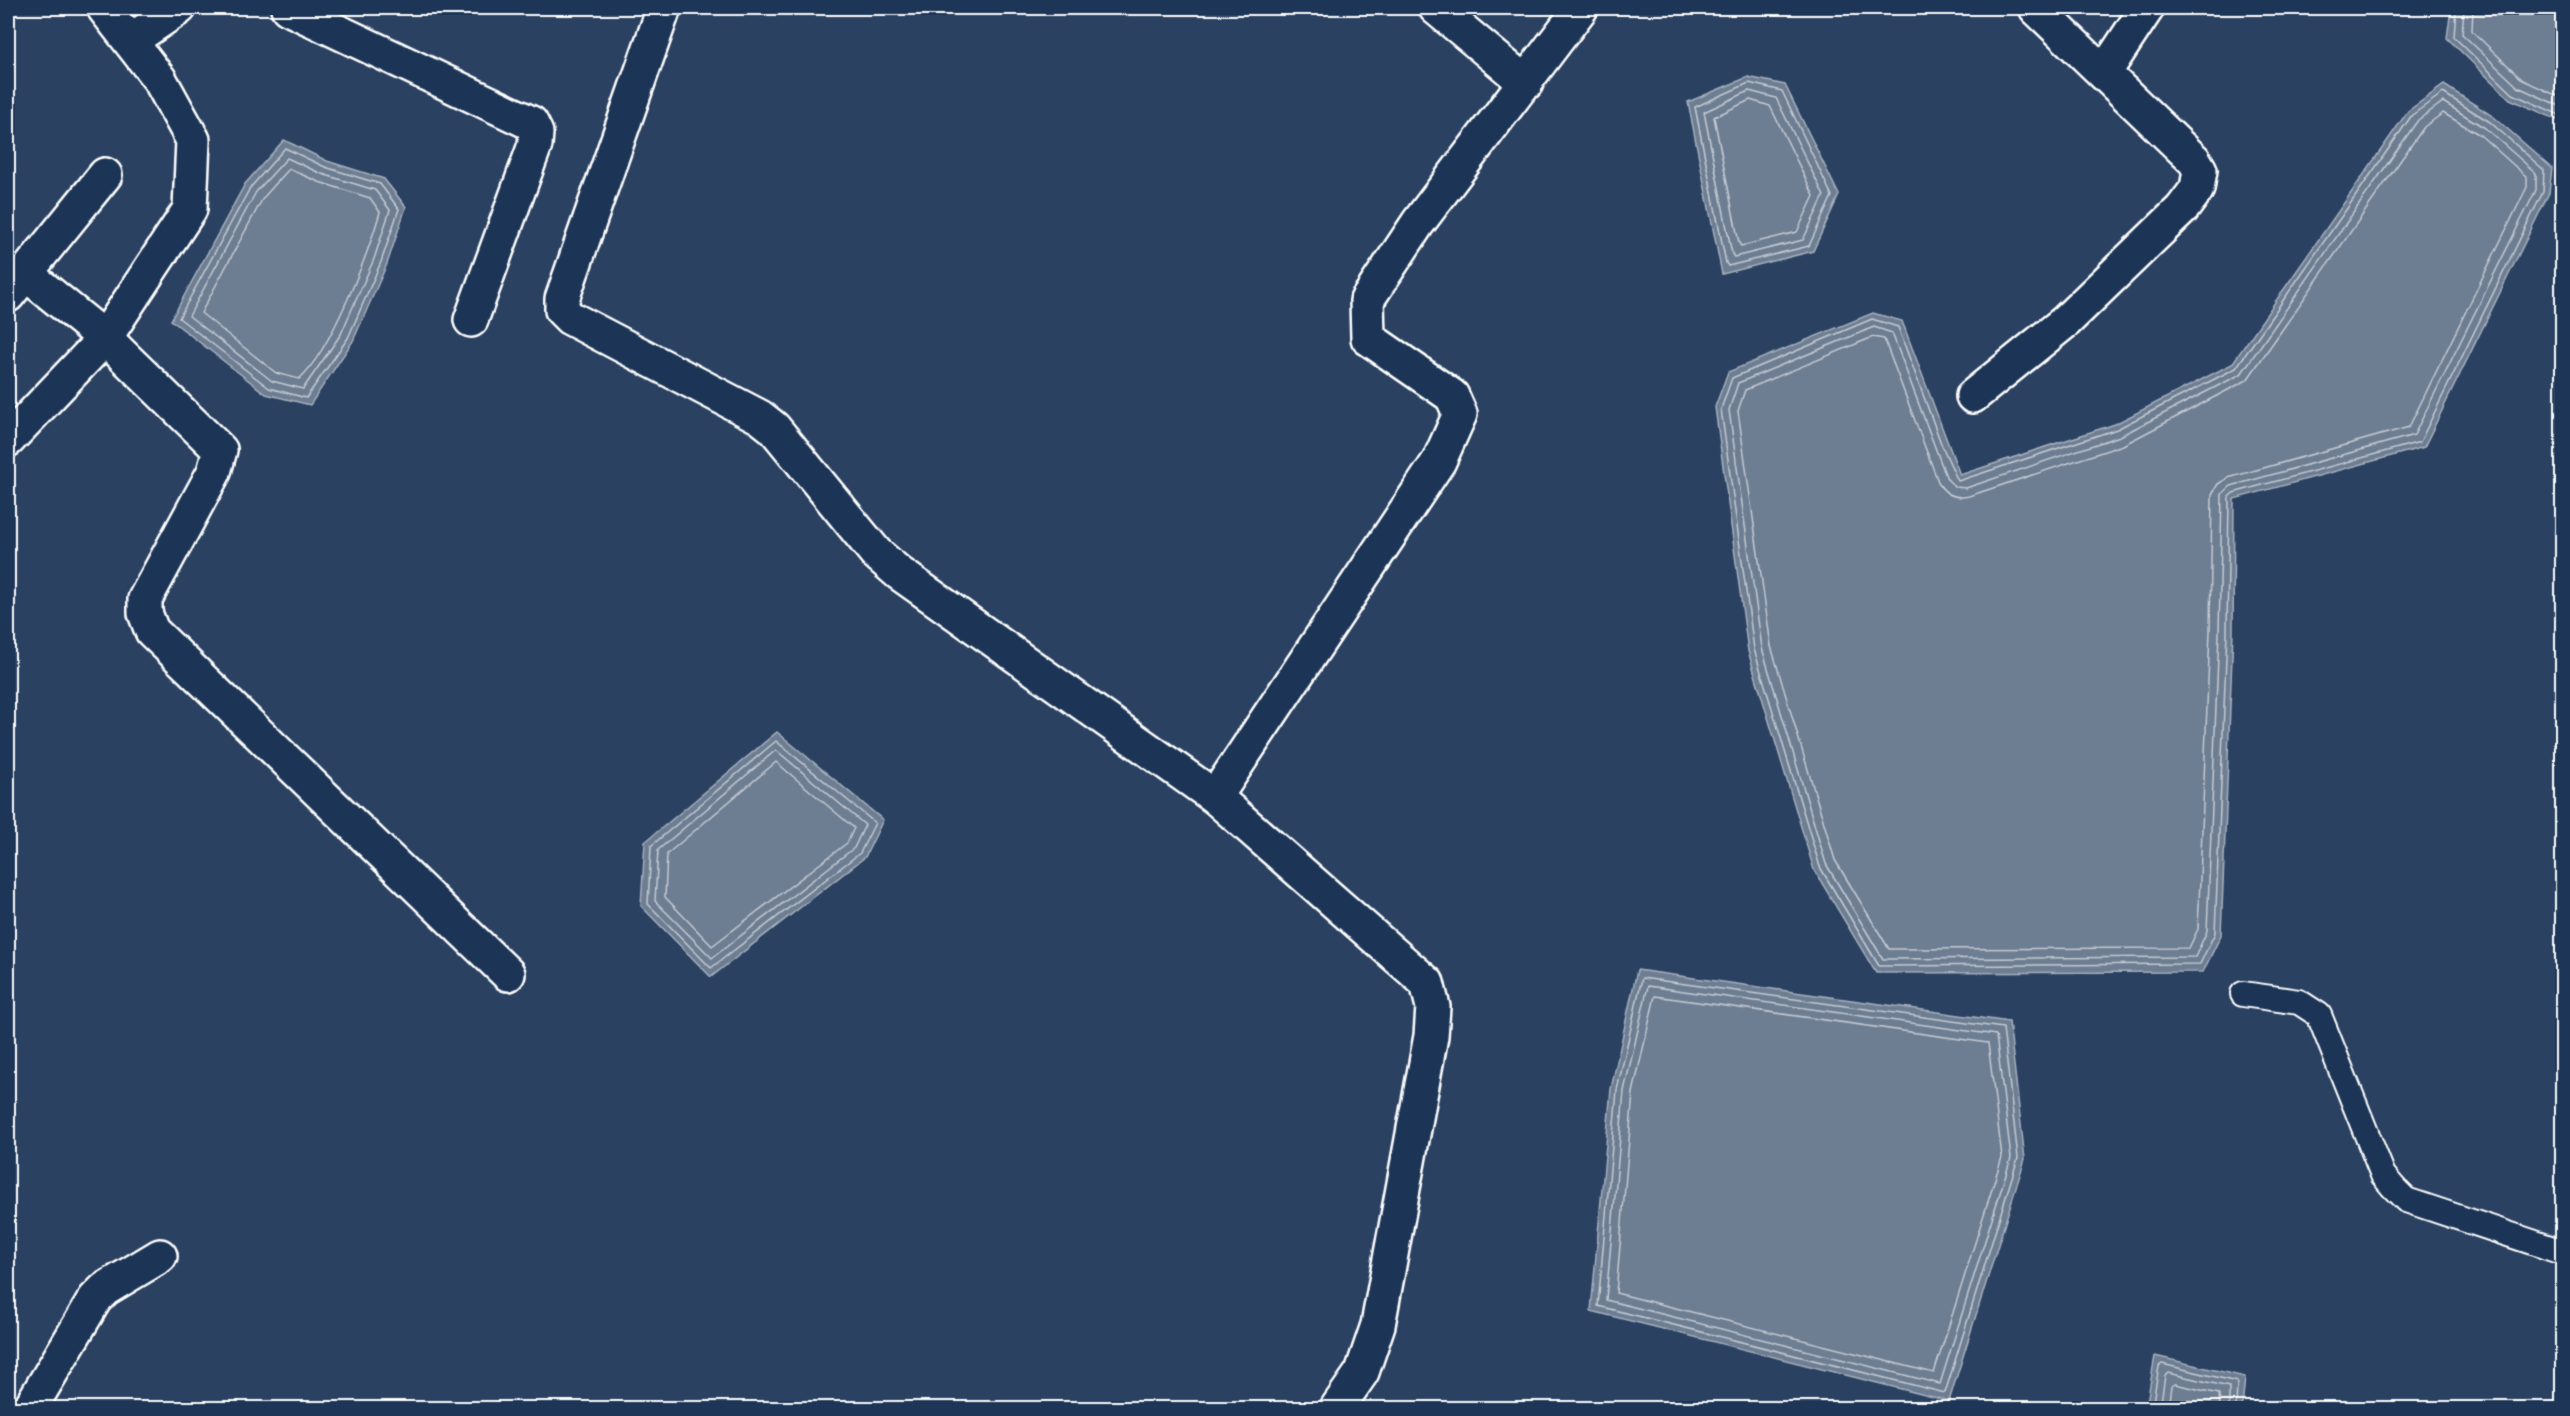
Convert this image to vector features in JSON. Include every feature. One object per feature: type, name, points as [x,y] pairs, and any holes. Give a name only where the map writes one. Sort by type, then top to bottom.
[{"type":"street","points":[[8,440],[105,338],[190,209],[194,140],[160,80],[104,8]]},
{"type":"street","points":[[130,41],[180,8]]},
{"type":"street","points":[[288,8],[531,123],[537,133],[535,145],[471,320]]},
{"type":"street","points":[[664,8],[562,299],[562,310],[570,318],[760,417],[774,428],[876,554],[899,573],[1215,797],[1427,982],[1433,1007],[1431,1036],[1378,1325],[1362,1372],[1336,1408]]},
{"type":"street","points":[[1436,8],[1526,83]]},
{"type":"street","points":[[1215,797],[1439,461],[1460,414],[1452,396],[1368,338],[1366,300],[1418,223],[1581,8]]},
{"type":"street","points":[[1973,396],[2066,321],[2182,209],[2197,189],[2200,171],[2194,160],[2036,8]]},
{"type":"street","points":[[2104,73],[2147,8]]},
{"type":"street","points":[[105,175],[16,284],[105,338],[220,450],[214,472],[145,599],[145,614],[152,631],[508,974]]},
{"type":"street","points":[[30,1408],[95,1299],[105,1289],[160,1256]]},
{"type":"lane","points":[[2243,994],[2299,1002],[2319,1015],[2383,1175],[2406,1200],[2562,1252]]},
{"type":"water","points":[[2451,8],[2562,8],[2562,122],[2510,99],[2447,38]]},
{"type":"water","points":[[1748,77],[1785,85],[1839,195],[1813,251],[1722,274],[1688,102]]},
{"type":"water","points":[[2444,85],[2494,117],[2552,168],[2549,193],[2424,447],[2234,499],[2233,632],[2221,935],[2203,972],[1876,973],[1814,870],[1748,651],[1715,407],[1728,372],[1873,313],[1902,321],[1960,475],[2115,424],[2232,364],[2408,111]]},
{"type":"water","points":[[284,140],[327,161],[384,179],[406,207],[387,264],[353,341],[310,405],[266,394],[171,320],[245,184]]},
{"type":"water","points":[[777,732],[883,820],[865,857],[711,977],[641,906],[645,842]]},
{"type":"water","points":[[1637,970],[2009,1022],[2025,1159],[1949,1401],[1591,1311],[1611,1089]]},
{"type":"water","points":[[2155,1356],[2245,1377],[2242,1408],[2146,1408]]}]
